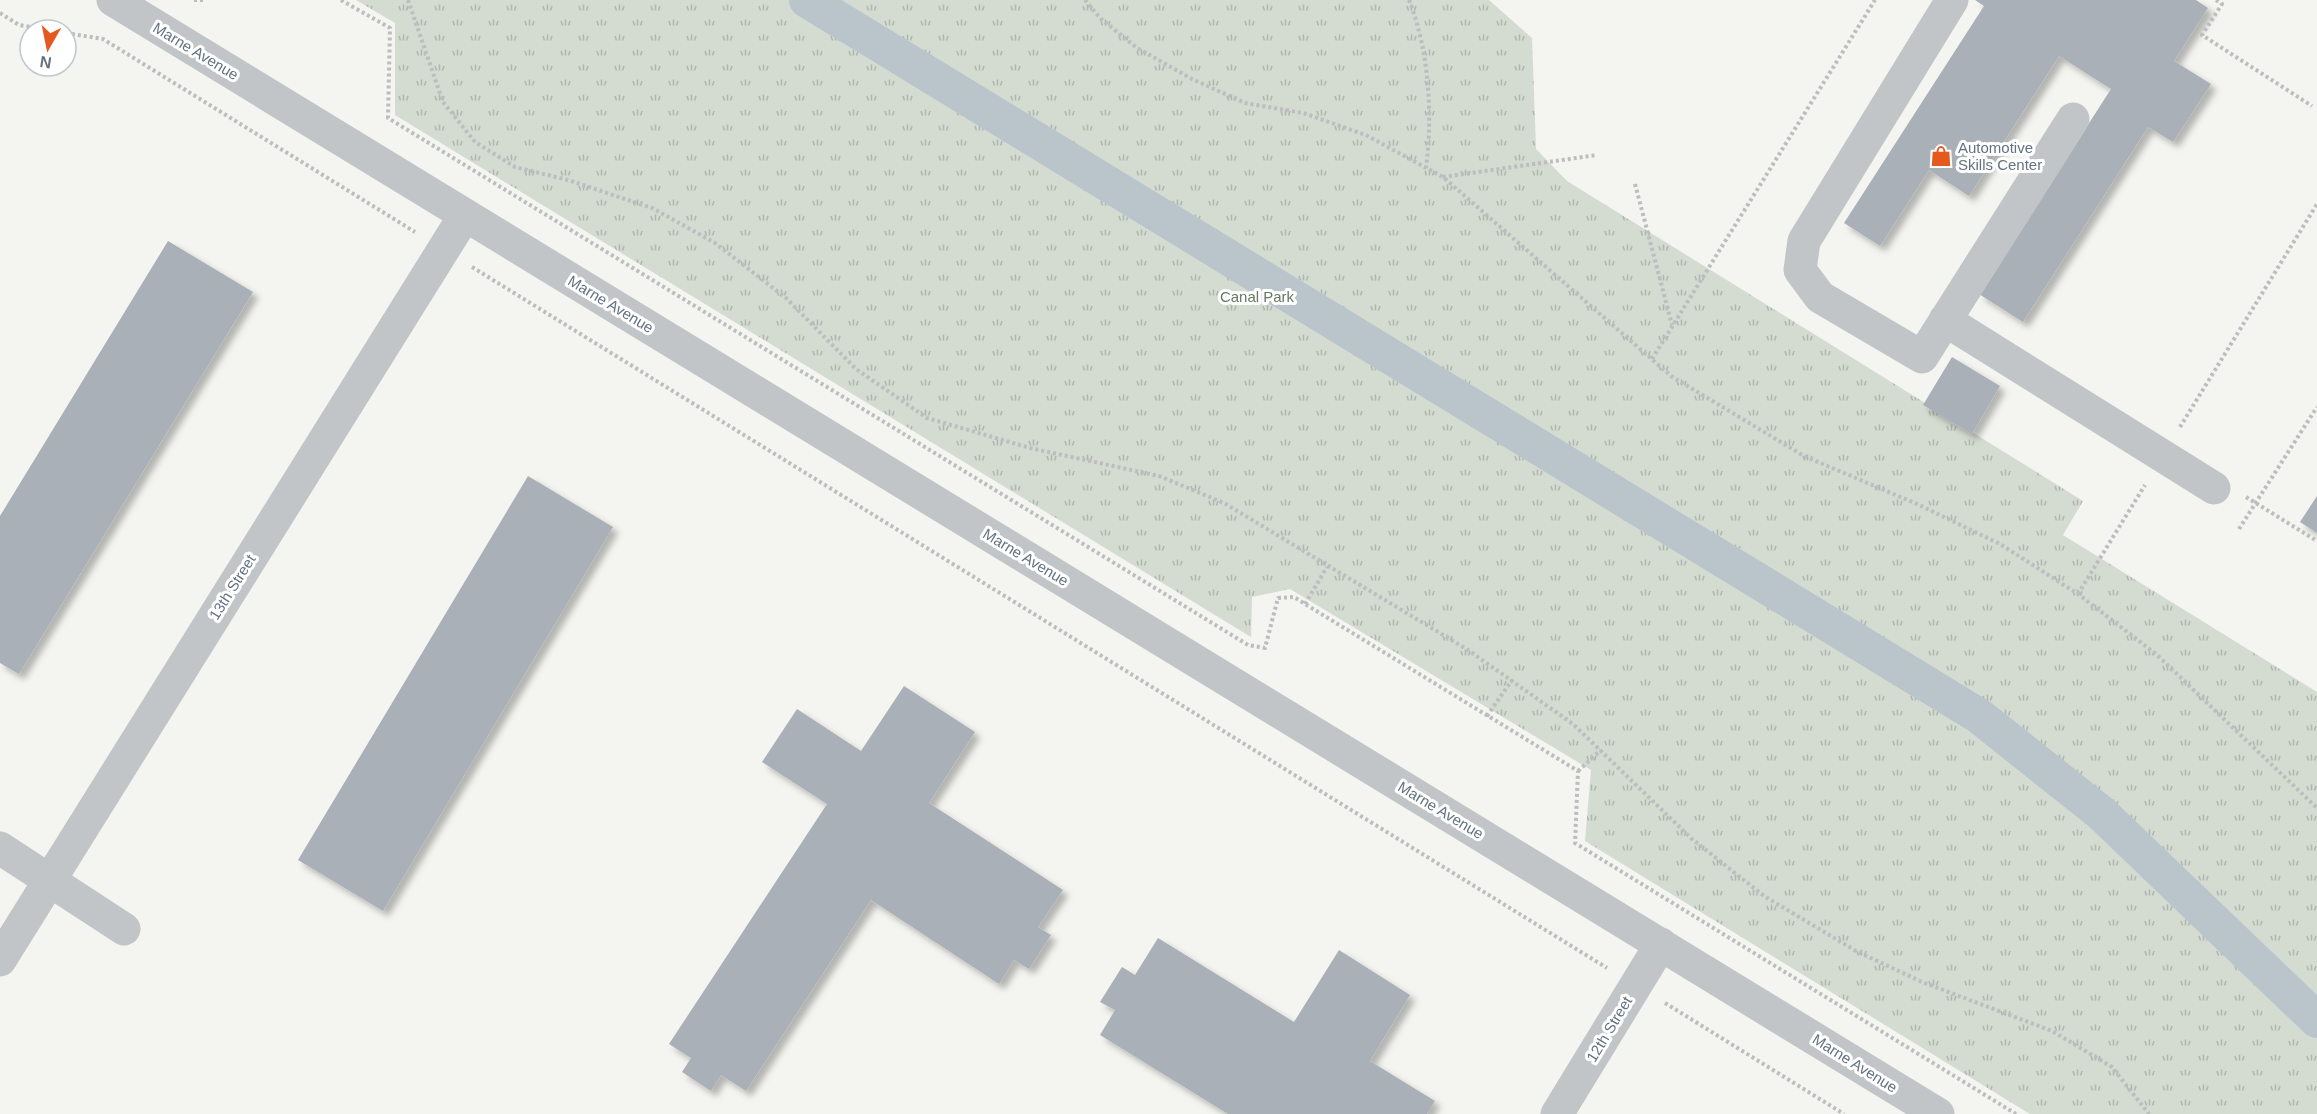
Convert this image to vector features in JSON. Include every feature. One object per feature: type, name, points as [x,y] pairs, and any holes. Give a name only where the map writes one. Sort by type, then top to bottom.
[{"type":"street","name":"Marne Avenue","points":[[113,0],[1938,1114]]},
{"type":"street","points":[[1952,0],[1804,241],[1800,270],[1820,297],[1922,357],[2073,119]]},
{"type":"street","name":"13th Street","points":[[0,960],[47,881],[465,215]]},
{"type":"street","points":[[1945,320],[2163,456],[2225,490]]},
{"type":"street","points":[[0,848],[47,881],[124,929]]},
{"type":"street","name":"12th Street","points":[[1557,1114],[1661,944]]},
{"type":"path","points":[[194,0],[206,0]]},
{"type":"path","points":[[341,0],[390,28],[388,118],[1248,645],[1265,648],[1278,598],[1294,597],[1578,771]]},
{"type":"path","points":[[408,0],[443,102],[475,142],[515,167],[568,180],[652,208],[715,243],[786,298],[856,369],[927,418],[1030,448],[1159,476],[1224,503],[1468,650],[1573,724],[1692,839],[1764,896],[1856,951],[1913,978],[2052,1031],[2112,1067],[2149,1114]]},
{"type":"path","points":[[1085,0],[1100,18],[1137,48],[1192,79],[1245,103],[1303,113],[1366,135],[1443,177],[1671,376],[1804,456],[1917,504],[2000,544],[2078,594],[2156,654],[2317,808]]},
{"type":"path","points":[[1409,0],[1420,41],[1429,110],[1426,168]]},
{"type":"path","points":[[1652,359],[1875,0]]},
{"type":"path","points":[[2216,0],[2222,4],[2202,35],[2312,106]]},
{"type":"path","points":[[0,13],[18,24]]},
{"type":"path","points":[[78,35],[104,39],[1844,1114]]},
{"type":"path","points":[[1443,177],[1597,155]]},
{"type":"path","points":[[1635,184],[1673,326]]},
{"type":"path","points":[[2078,594],[2317,204]]},
{"type":"path","points":[[2239,530],[2317,407]]},
{"type":"path","points":[[2225,490],[2256,503],[2317,541]]},
{"type":"path","points":[[1305,604],[1328,567]]},
{"type":"path","points":[[1487,716],[1512,680]]},
{"type":"path","points":[[1601,750],[1578,771],[1575,843],[2016,1114]]},
{"type":"green space","name":"Canal Park","points":[[356,0],[1489,0],[1532,38],[1536,149],[1567,181],[2083,501],[2063,535],[2317,692],[2317,1114],[2030,1114],[1585,841],[1591,770],[1290,589],[1252,597],[1251,637],[395,115],[395,23]]},
{"type":"building","name":"Automotive Skills Center","points":[[1975,0],[2196,0],[2208,8],[2174,61],[2211,84],[2173,142],[2148,127],[2023,322],[1979,294],[2111,89],[2059,56],[1969,196],[1929,170],[1880,246],[1844,223],[1984,6]]},
{"type":"building","points":[[168,241],[253,292],[19,674],[0,663],[0,516]]},
{"type":"building","points":[[1952,357],[2000,386],[1972,434],[1923,405]]},
{"type":"building","points":[[528,476],[613,527],[383,911],[298,860]]},
{"type":"building","points":[[2317,496],[2317,533],[2300,522]]},
{"type":"building","points":[[904,686],[975,732],[929,803],[1063,890],[1038,927],[1051,935],[1029,969],[1014,960],[999,984],[871,900],[746,1091],[721,1075],[711,1091],[682,1072],[691,1058],[669,1044],[827,804],[762,762],[797,709],[861,751]]},
{"type":"building","points":[[1158,938],[1294,1022],[1339,950],[1410,995],[1370,1061],[1435,1101],[1427,1114],[1228,1114],[1100,1035],[1115,1010],[1100,1002],[1122,967],[1135,975]]},
{"type":"waterway","points":[[807,0],[1979,716],[2101,813],[2317,1020]]},
{"type":"place","name":"Automotive Skills Center","points":[[1941,156]]}]
